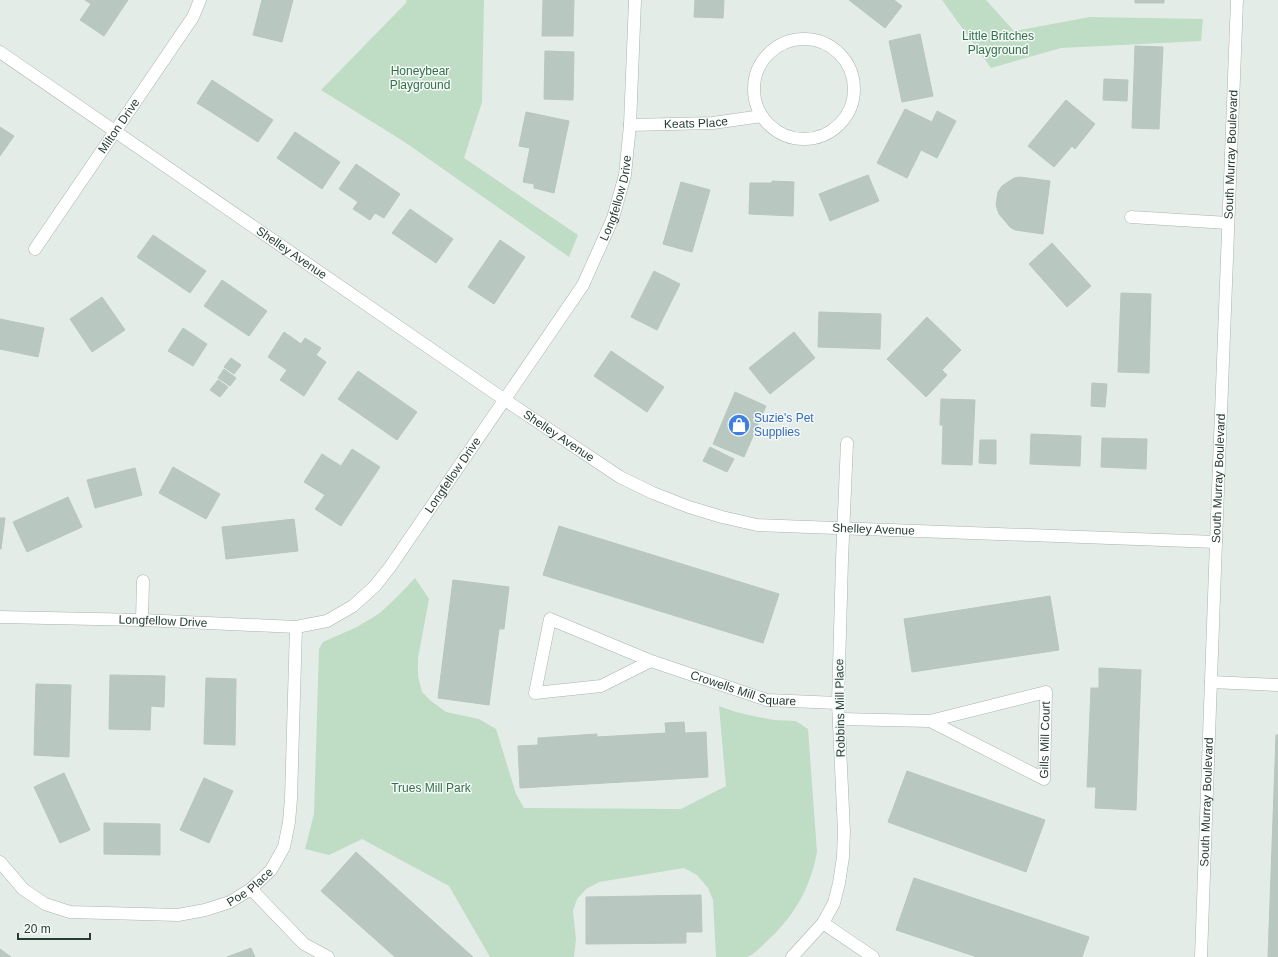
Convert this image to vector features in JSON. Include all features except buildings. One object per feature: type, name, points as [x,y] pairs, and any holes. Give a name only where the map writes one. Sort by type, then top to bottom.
[{"type":"street","name":"Milton Drive","points":[[34,249],[193,17],[200,0]]},
{"type":"street","name":"Longfellow Drive","points":[[0,617],[142,620],[296,627],[327,621],[353,606],[375,586],[390,568],[583,285],[598,254],[613,218],[625,175],[630,125],[635,0]]},
{"type":"street","name":"South Murray Boulevard","points":[[1201,957],[1237,0]]},
{"type":"street","points":[[796,39],[813,40],[829,46],[842,57],[851,72],[854,89],[851,105],[844,119],[832,130],[818,137],[802,138],[786,136],[773,128],[762,116],[755,102],[754,86],[757,71],[766,56],[779,45],[796,39]]},
{"type":"street","name":"Shelley Avenue","points":[[0,52],[505,400],[620,477],[653,493],[689,507],[722,517],[757,525],[1216,542]]},
{"type":"street","name":"Keats Place","points":[[630,125],[713,122],[762,116]]},
{"type":"street","points":[[1131,217],[1228,223]]},
{"type":"street","name":"Robbins Mill Place","points":[[792,957],[823,923],[834,903],[843,857],[844,831],[838,703],[847,443]]},
{"type":"street","points":[[142,620],[143,581]]},
{"type":"street","name":"Crowells Mill Square","points":[[651,662],[601,686],[534,693],[550,619],[651,662],[768,700],[838,703]]},
{"type":"street","name":"Poe Place","points":[[0,862],[22,889],[45,904],[70,912],[178,915],[205,910],[230,902],[251,889],[271,870],[284,847],[289,822],[296,627]]},
{"type":"street","points":[[1211,682],[1278,685]]},
{"type":"street","name":"Gills Mill Court","points":[[839,719],[930,721],[1046,692],[1044,779],[930,721]]},
{"type":"street","points":[[251,889],[304,944],[328,957]]},
{"type":"street","points":[[823,923],[873,957]]},
{"type":"street","points":[[304,944],[305,957]]},
{"type":"green space","name":"Honeybear Playground","points":[[407,0],[484,0],[482,102],[464,158],[578,235],[569,257],[403,141],[321,90],[406,3]]},
{"type":"green space","name":"Little Britches Playground","points":[[942,0],[986,0],[1014,31],[1090,17],[1203,19],[1201,41],[1061,48],[991,68]]},
{"type":"green space","name":"Trues Mill Park","points":[[415,578],[429,599],[418,658],[418,676],[422,692],[446,712],[479,719],[496,729],[516,794],[524,808],[681,809],[726,786],[719,706],[753,716],[774,720],[796,721],[808,729],[817,852],[810,879],[805,891],[784,924],[752,955],[747,957],[716,957],[713,900],[708,888],[697,875],[684,868],[599,882],[586,889],[577,899],[573,911],[576,939],[574,957],[490,957],[449,886],[362,839],[329,855],[305,849],[314,814],[319,649],[323,642],[357,627],[380,613]]},
{"type":"place","name":"Suzie's Pet Supplies","points":[[739,425]]}]
